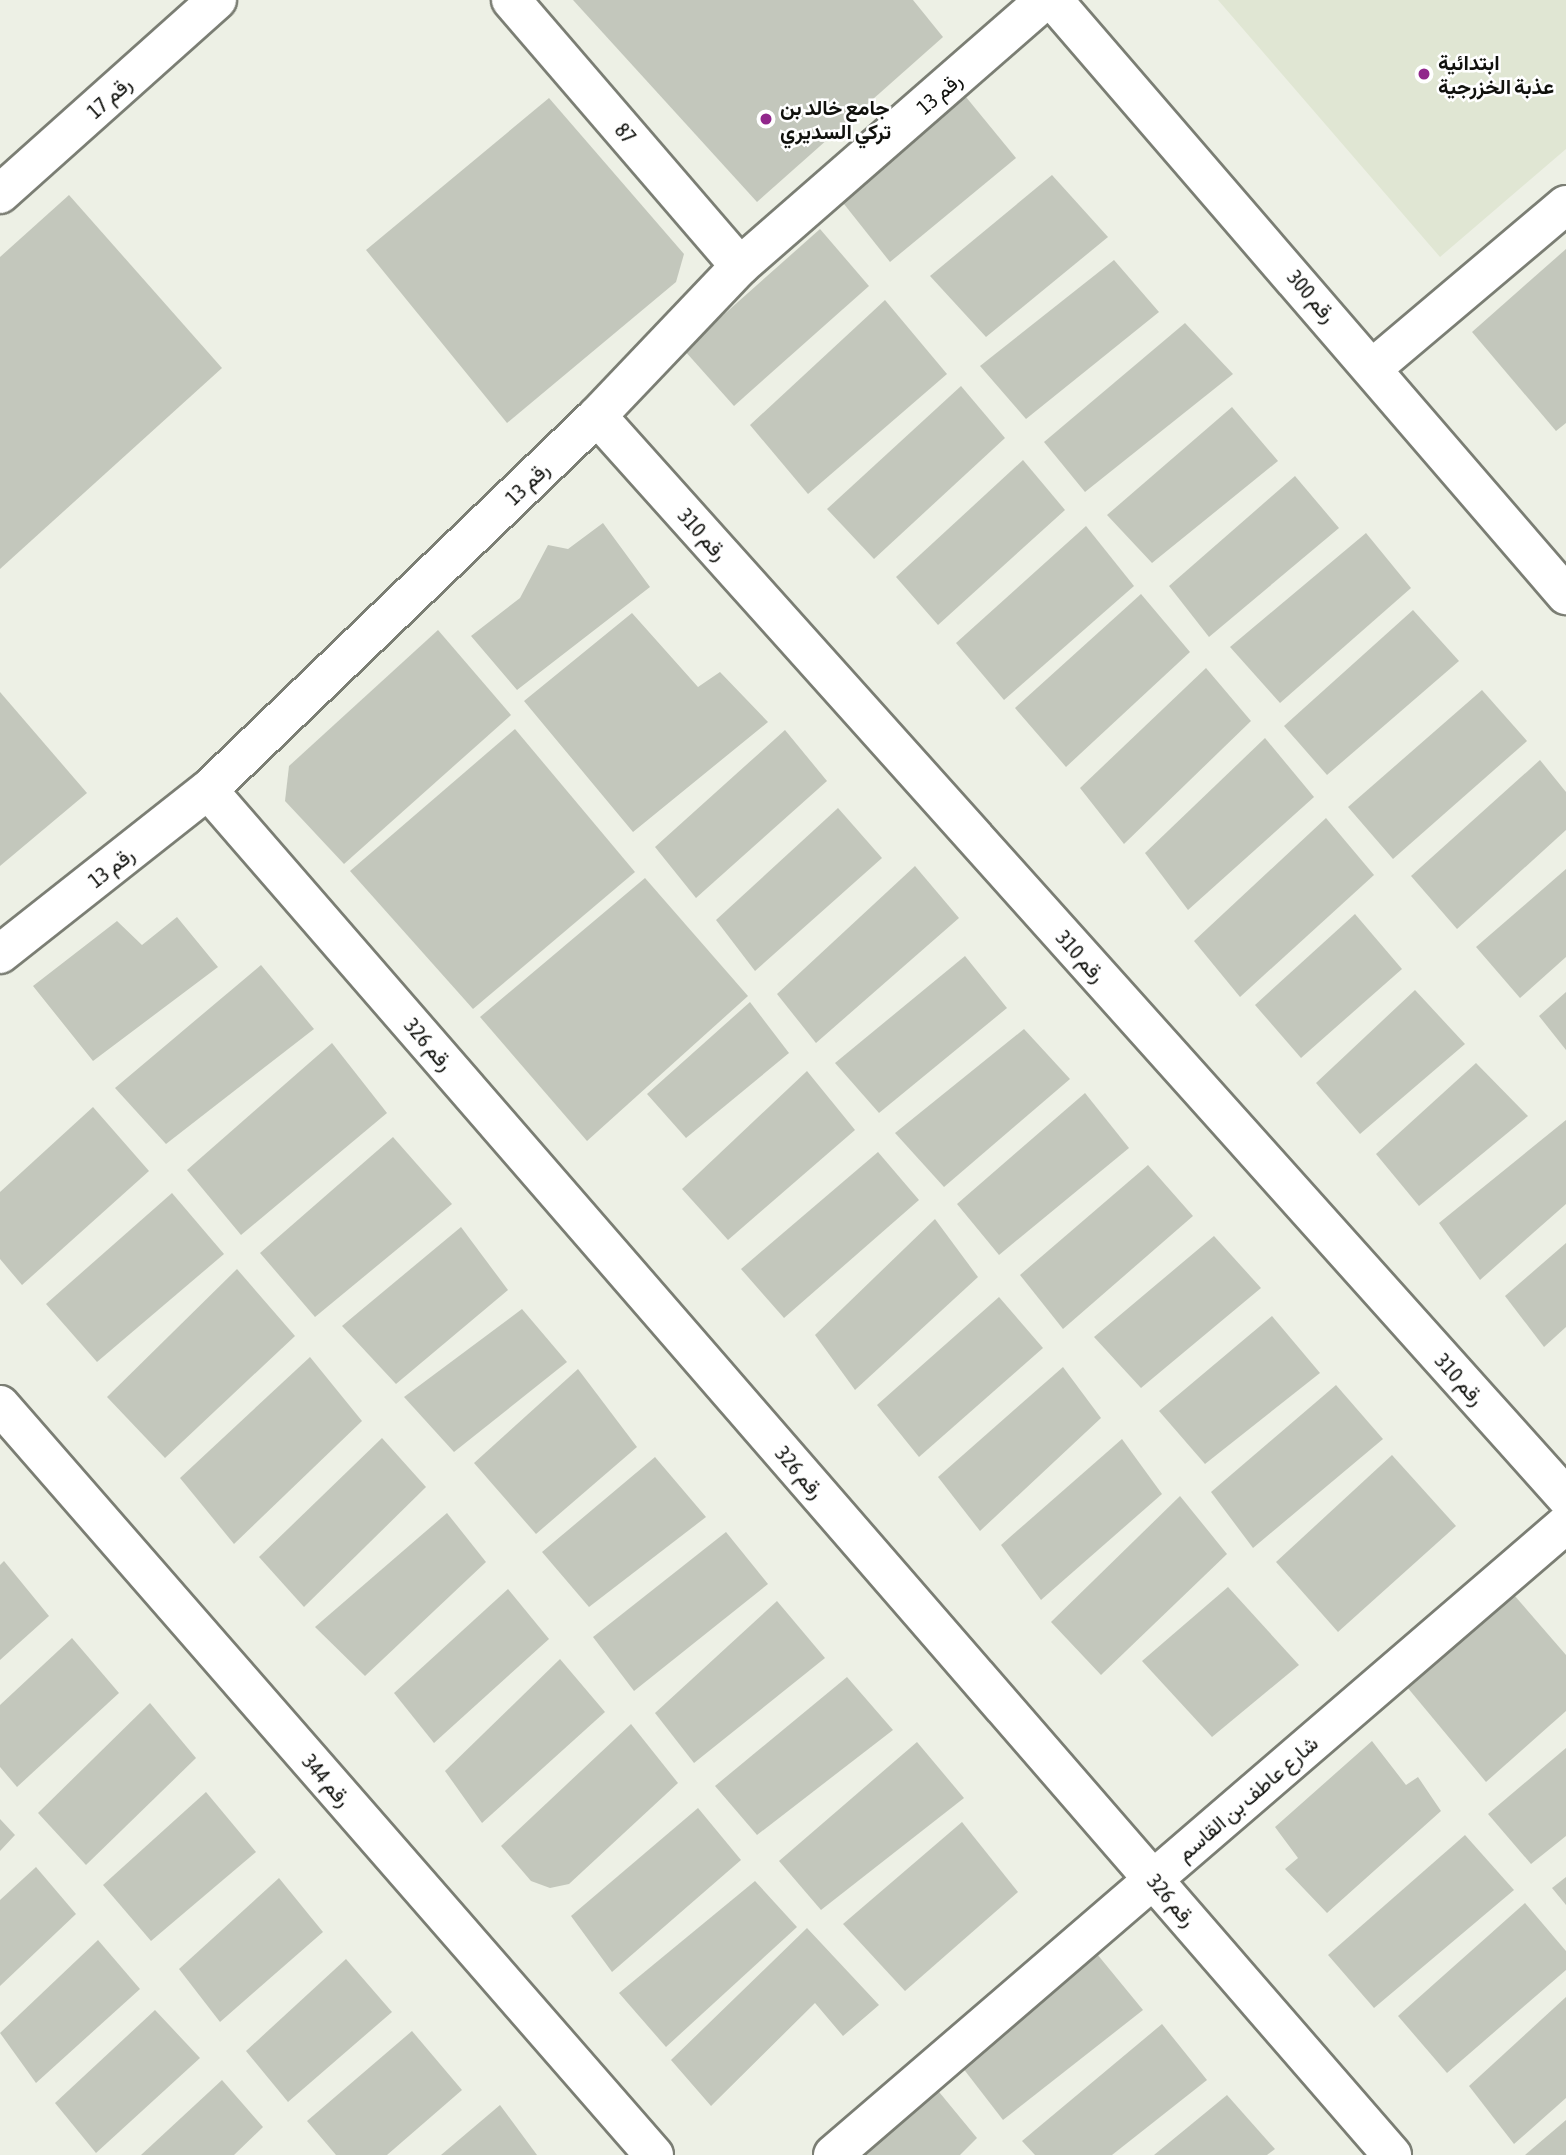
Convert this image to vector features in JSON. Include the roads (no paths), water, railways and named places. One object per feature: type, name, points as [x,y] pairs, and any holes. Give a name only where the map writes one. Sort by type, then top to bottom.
[{"type":"street","name":"رقم 17","points":[[0,194],[218,0]]},
{"type":"street","name":"87","points":[[511,0],[740,266]]},
{"type":"street","name":"رقم 13","points":[[0,954],[208,790],[597,416],[740,266],[1045,0]]},
{"type":"street","name":"رقم 300","points":[[1053,0],[1374,367],[1566,595]]},
{"type":"street","points":[[1374,367],[1566,205]]},
{"type":"street","name":"رقم 310","points":[[597,416],[1566,1497]]},
{"type":"street","name":"رقم 326","points":[[208,790],[1392,2155]]},
{"type":"street","name":"رقم 344","points":[[0,1405],[654,2155]]},
{"type":"street","name":"شارع عاطف بن القاسم","points":[[833,2155],[1566,1524]]},
{"type":"place","name":"ابتدائية عذبة الخزرجية","points":[[1424,74]]},
{"type":"place","name":"جامع خالد بن تركي السديري","points":[[766,119]]}]
